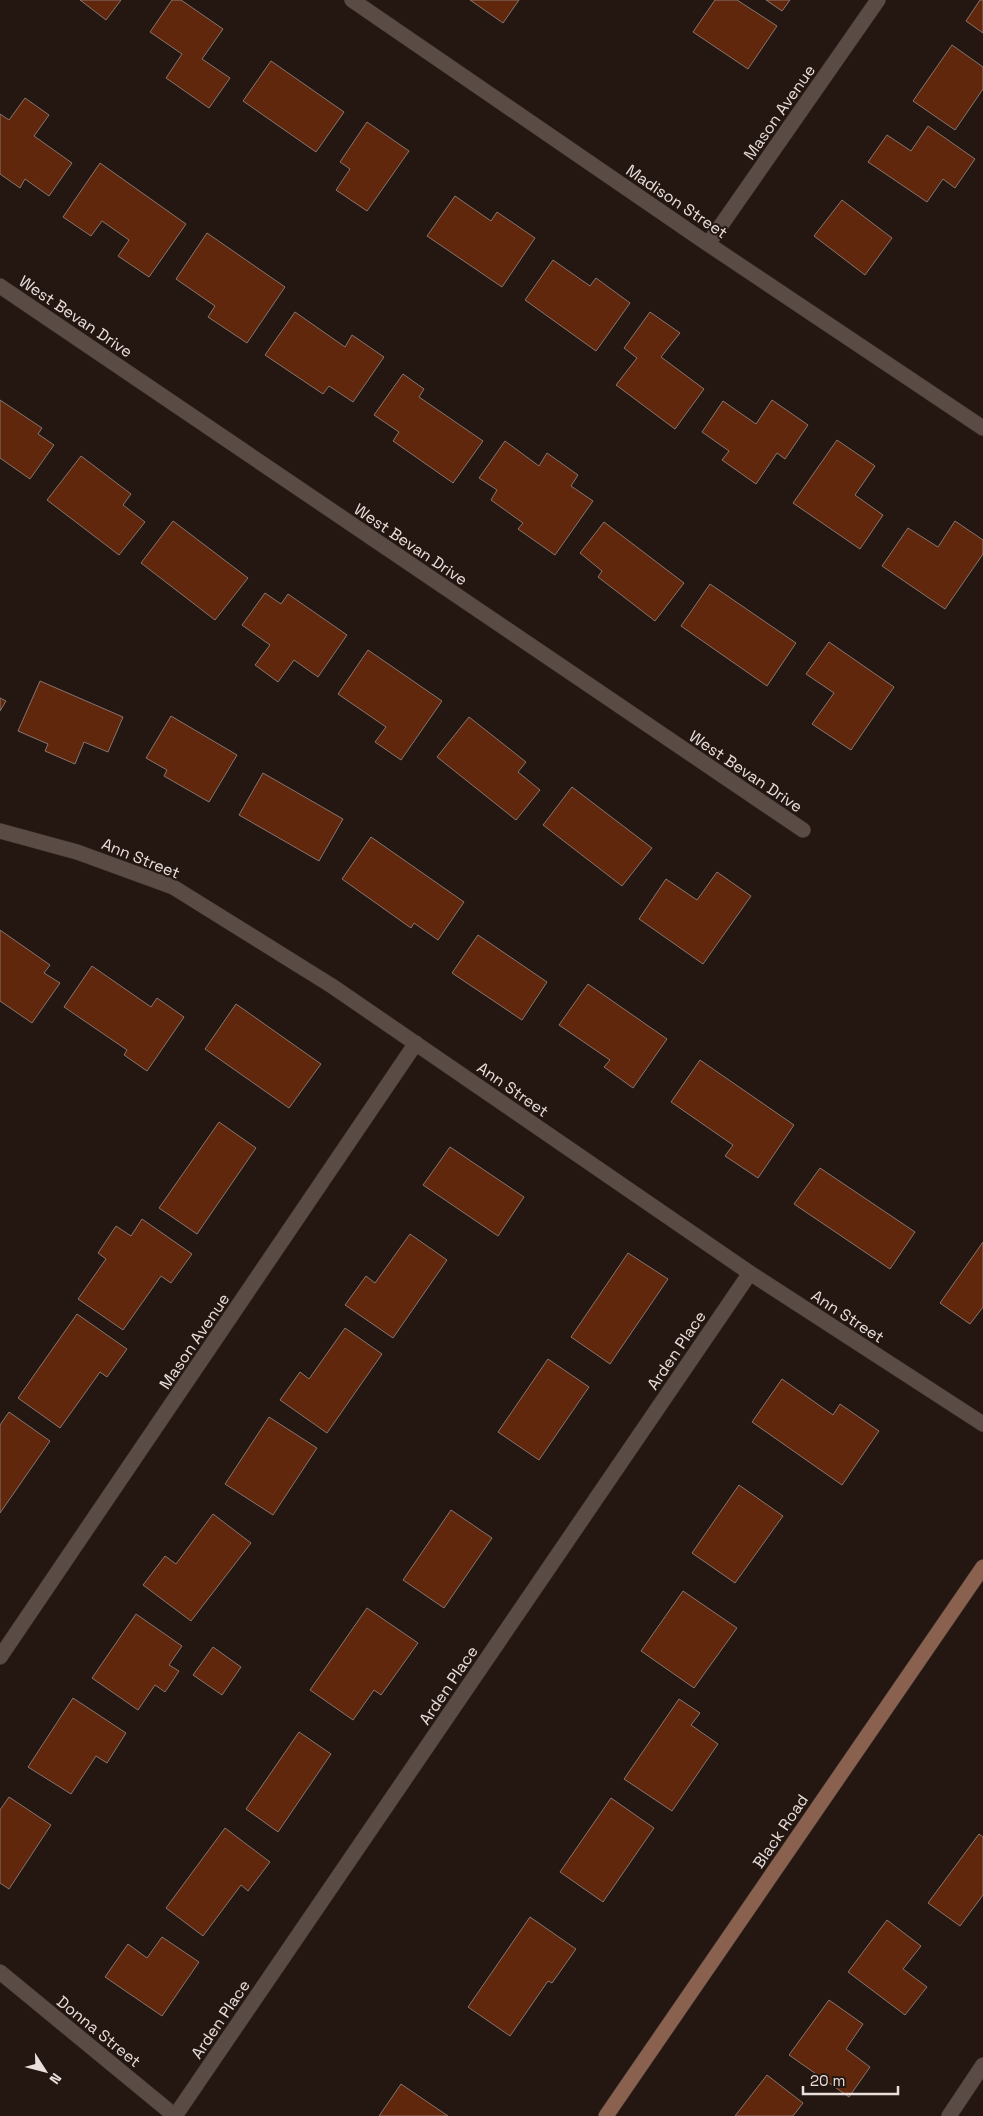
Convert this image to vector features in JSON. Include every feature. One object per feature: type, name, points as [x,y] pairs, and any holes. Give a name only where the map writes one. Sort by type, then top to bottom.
[{"type":"main road","name":"Black Road","points":[[606,2116],[983,1567]]},
{"type":"street","name":"Madison Street","points":[[352,0],[708,244],[983,428]]},
{"type":"street","name":"Mason Avenue","points":[[708,244],[878,0]]},
{"type":"street","name":"West Bevan Drive","points":[[0,286],[803,830]]},
{"type":"street","name":"Ann Street","points":[[0,831],[77,852],[173,887],[332,986],[750,1273],[983,1424]]},
{"type":"street","name":"Mason Avenue","points":[[0,1657],[416,1044]]},
{"type":"street","name":"Arden Place","points":[[175,2116],[750,1273]]},
{"type":"street","name":"Donna Street","points":[[0,1972],[175,2116]]},
{"type":"street","points":[[949,2116],[983,2064]]},
{"type":"building","points":[[80,0],[121,0],[106,20]]},
{"type":"building","points":[[172,0],[181,0],[223,29],[202,59],[230,78],[209,108],[166,78],[182,54],[150,32]]},
{"type":"building","points":[[470,0],[519,0],[503,23]]},
{"type":"building","points":[[715,0],[737,0],[777,26],[748,69],[693,32]]},
{"type":"building","points":[[766,0],[790,0],[782,11]]},
{"type":"building","points":[[980,0],[983,0],[983,33],[966,21]]},
{"type":"building","points":[[952,45],[983,67],[983,89],[955,130],[913,101]]},
{"type":"building","points":[[271,61],[344,112],[316,152],[243,101]]},
{"type":"building","points":[[25,98],[49,115],[34,136],[72,163],[49,196],[25,179],[20,188],[0,174],[0,114],[9,120]]},
{"type":"building","points":[[367,122],[409,151],[367,211],[336,190],[350,169],[340,162]]},
{"type":"building","points":[[928,126],[975,159],[955,188],[943,179],[927,202],[868,162],[887,135],[911,151]]},
{"type":"building","points":[[100,163],[186,224],[149,277],[118,256],[129,240],[102,221],[91,236],[63,217]]},
{"type":"building","points":[[455,196],[491,221],[497,212],[535,238],[502,287],[427,236]]},
{"type":"building","points":[[842,200],[892,238],[865,275],[814,236]]},
{"type":"building","points":[[207,233],[285,287],[247,343],[208,317],[215,306],[176,279]]},
{"type":"building","points":[[553,260],[590,286],[596,278],[630,303],[596,351],[525,300]]},
{"type":"building","points":[[295,312],[345,347],[352,335],[384,357],[353,402],[329,386],[323,394],[265,355]]},
{"type":"building","points":[[650,312],[680,333],[661,357],[704,389],[675,429],[616,385],[637,358],[624,348]]},
{"type":"building","points":[[403,374],[424,389],[419,397],[483,441],[453,483],[393,441],[399,432],[374,415]]},
{"type":"building","points":[[0,400],[42,428],[38,434],[54,445],[30,479],[0,458]]},
{"type":"building","points":[[772,400],[808,425],[785,459],[777,453],[756,484],[722,460],[729,451],[702,432],[723,401],[756,424]]},
{"type":"building","points":[[837,440],[875,466],[855,495],[883,515],[860,549],[793,503]]},
{"type":"building","points":[[505,441],[539,466],[547,453],[578,475],[571,486],[593,501],[555,555],[518,529],[523,523],[491,500],[497,490],[479,478]]},
{"type":"building","points":[[81,456],[131,494],[123,505],[145,522],[119,555],[47,500]]},
{"type":"building","points":[[173,521],[248,578],[215,620],[141,563]]},
{"type":"building","points":[[955,521],[983,540],[983,554],[945,609],[882,566],[908,528],[938,547]]},
{"type":"building","points":[[604,522],[684,583],[655,621],[598,577],[602,571],[580,553]]},
{"type":"building","points":[[710,584],[796,643],[767,686],[681,626]]},
{"type":"building","points":[[265,593],[281,604],[288,594],[347,635],[318,677],[294,660],[278,682],[255,665],[270,645],[242,625]]},
{"type":"building","points":[[829,642],[894,687],[851,750],[812,724],[834,693],[806,674]]},
{"type":"building","points":[[368,650],[442,701],[401,760],[375,742],[386,727],[338,694]]},
{"type":"building","points":[[40,681],[123,717],[108,752],[84,742],[75,764],[45,751],[48,744],[18,731]]},
{"type":"building","points":[[0,698],[6,701],[0,711]]},
{"type":"building","points":[[171,716],[237,755],[209,802],[164,776],[167,770],[146,758]]},
{"type":"building","points":[[469,717],[526,762],[518,772],[540,790],[516,820],[437,757]]},
{"type":"building","points":[[263,773],[343,819],[319,861],[239,815]]},
{"type":"building","points":[[572,787],[652,848],[622,886],[543,825]]},
{"type":"building","points":[[371,837],[464,902],[438,940],[414,923],[411,928],[342,879]]},
{"type":"building","points":[[717,872],[751,896],[703,964],[639,919],[666,879],[697,900]]},
{"type":"building","points":[[0,930],[50,965],[44,973],[60,983],[32,1023],[0,1001]]},
{"type":"building","points":[[478,935],[547,982],[522,1020],[452,973]]},
{"type":"building","points":[[92,966],[151,1007],[157,998],[184,1017],[147,1071],[124,1055],[127,1050],[64,1007]]},
{"type":"building","points":[[588,984],[667,1039],[633,1088],[604,1067],[610,1060],[559,1025]]},
{"type":"building","points":[[236,1004],[321,1064],[289,1108],[205,1049]]},
{"type":"building","points":[[700,1060],[794,1125],[758,1178],[725,1156],[733,1145],[671,1102]]},
{"type":"building","points":[[219,1122],[256,1148],[197,1234],[159,1208]]},
{"type":"building","points":[[450,1147],[524,1197],[498,1236],[423,1185]]},
{"type":"building","points":[[820,1168],[915,1232],[890,1269],[794,1204]]},
{"type":"building","points":[[142,1219],[192,1254],[171,1283],[161,1276],[123,1330],[78,1299],[106,1259],[98,1253],[116,1226],[131,1236]]},
{"type":"building","points":[[410,1234],[447,1260],[393,1338],[345,1305],[366,1276],[375,1283]]},
{"type":"building","points":[[983,1242],[983,1307],[970,1324],[940,1303]]},
{"type":"building","points":[[628,1253],[668,1279],[610,1364],[571,1337]]},
{"type":"building","points":[[77,1314],[127,1349],[107,1377],[100,1372],[60,1428],[18,1398]]},
{"type":"building","points":[[345,1328],[382,1354],[327,1433],[280,1400],[300,1372],[309,1379]]},
{"type":"building","points":[[548,1359],[589,1387],[539,1460],[498,1432]]},
{"type":"building","points":[[782,1379],[833,1415],[840,1404],[879,1431],[842,1485],[752,1422]]},
{"type":"building","points":[[9,1412],[50,1441],[0,1513],[0,1425]]},
{"type":"building","points":[[269,1417],[317,1448],[273,1515],[225,1484]]},
{"type":"building","points":[[739,1485],[783,1516],[735,1583],[692,1553]]},
{"type":"building","points":[[451,1510],[492,1538],[444,1608],[403,1580]]},
{"type":"building","points":[[213,1514],[251,1543],[191,1621],[143,1585],[165,1556],[176,1564]]},
{"type":"building","points":[[683,1591],[737,1628],[694,1688],[641,1651]]},
{"type":"building","points":[[367,1608],[418,1643],[381,1695],[374,1690],[353,1720],[310,1690]]},
{"type":"building","points":[[136,1614],[182,1646],[169,1665],[179,1671],[165,1692],[155,1685],[138,1710],[92,1678]]},
{"type":"building","points":[[213,1647],[241,1667],[222,1695],[193,1675]]},
{"type":"building","points":[[73,1698],[126,1733],[107,1763],[96,1756],[71,1794],[28,1767]]},
{"type":"building","points":[[679,1699],[700,1713],[691,1725],[718,1744],[672,1811],[624,1779]]},
{"type":"building","points":[[299,1732],[331,1754],[278,1832],[246,1809]]},
{"type":"building","points":[[9,1797],[51,1825],[9,1889],[0,1883],[0,1810]]},
{"type":"building","points":[[611,1798],[654,1828],[603,1902],[560,1872]]},
{"type":"building","points":[[225,1828],[270,1862],[248,1891],[241,1885],[203,1936],[166,1908]]},
{"type":"building","points":[[979,1834],[983,1837],[983,1895],[960,1926],[928,1903]]},
{"type":"building","points":[[530,1917],[576,1949],[552,1983],[548,1981],[510,2036],[468,2007]]},
{"type":"building","points":[[887,1920],[921,1946],[903,1969],[927,1987],[905,2015],[848,1972]]},
{"type":"building","points":[[162,1937],[199,1962],[162,2016],[105,1977],[128,1944],[147,1958]]},
{"type":"building","points":[[829,2000],[863,2024],[846,2049],[870,2067],[849,2097],[789,2055]]},
{"type":"building","points":[[767,2075],[803,2103],[793,2116],[735,2116]]},
{"type":"building","points":[[401,2084],[448,2116],[379,2116]]}]
